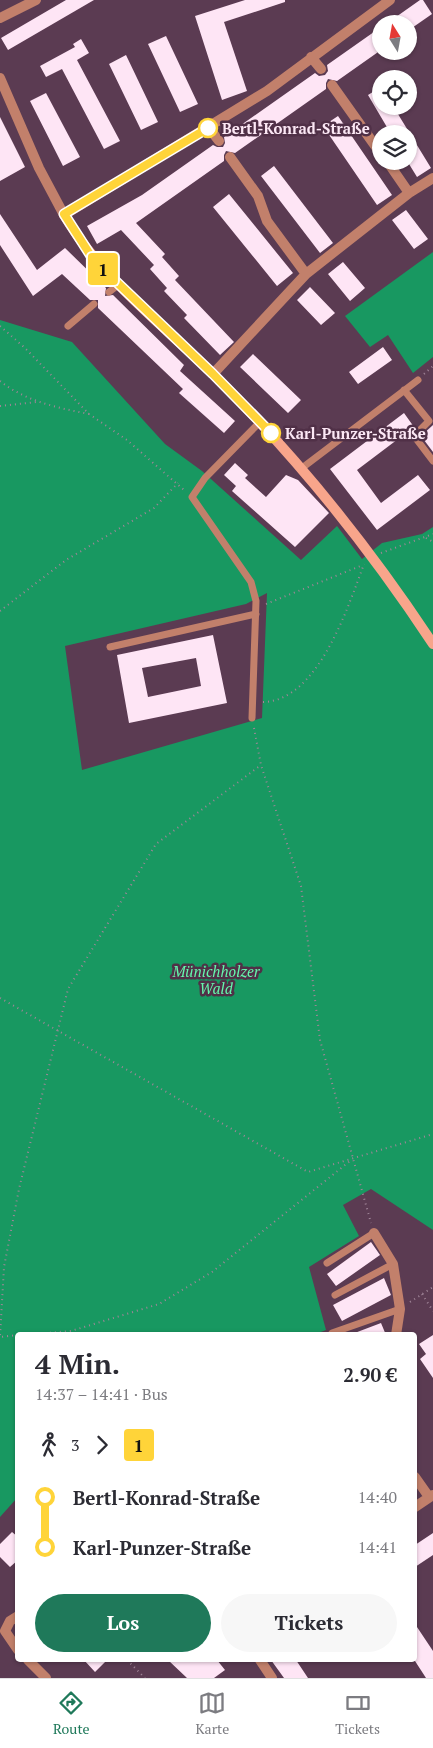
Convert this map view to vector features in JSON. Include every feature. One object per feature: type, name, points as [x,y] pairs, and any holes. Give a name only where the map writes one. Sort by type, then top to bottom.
[{"type":"street","points":[[0,18],[36,0]]},
{"type":"street","points":[[64,214],[267,91],[390,0]]},
{"type":"street","points":[[311,57],[321,69]]},
{"type":"street","points":[[0,78],[39,168],[64,214],[91,256],[118,285],[213,374],[302,468],[367,561],[433,644]]},
{"type":"street","points":[[332,85],[372,141]]},
{"type":"street","points":[[208,128],[219,141]]},
{"type":"street","points":[[230,157],[258,196],[267,221],[306,274]]},
{"type":"street","points":[[393,170],[409,192]]},
{"type":"street","points":[[213,374],[306,274],[409,192],[433,178]]},
{"type":"street","points":[[374,1232],[393,1264],[400,1309],[396,1332]]},
{"type":"street","points":[[417,1479],[432,1498],[417,1506]]},
{"type":"street","points":[[15,1618],[10,1621],[5,1631],[15,1646]]},
{"type":"street","points":[[30,1662],[46,1678]]},
{"type":"street","points":[[261,1662],[272,1678]]},
{"type":"lane","points":[[110,292],[118,285]]},
{"type":"lane","points":[[68,326],[94,304]]},
{"type":"lane","points":[[302,468],[418,380]]},
{"type":"lane","points":[[404,390],[429,421],[414,436],[433,461]]},
{"type":"lane","points":[[252,718],[256,610],[251,582],[192,497],[205,478],[260,422]]},
{"type":"lane","points":[[110,647],[256,610]]},
{"type":"lane","points":[[327,1263],[374,1232]]},
{"type":"lane","points":[[335,1295],[393,1264]]},
{"type":"lane","points":[[335,1332],[400,1309]]},
{"type":"path","points":[[0,326],[25,348],[89,414],[127,440],[192,497]]},
{"type":"path","points":[[418,380],[433,366]]},
{"type":"path","points":[[0,381],[9,388],[40,402],[89,414]]},
{"type":"path","points":[[0,406],[40,402]]},
{"type":"path","points":[[0,611],[66,560],[154,508],[178,484]]},
{"type":"path","points":[[256,610],[433,534]]},
{"type":"path","points":[[426,538],[433,542]]},
{"type":"path","points":[[253,702],[270,702],[292,692],[317,667],[342,623],[367,561]]},
{"type":"path","points":[[252,718],[261,765],[300,886],[320,1040],[374,1232]]},
{"type":"path","points":[[15,1335],[0,1337],[4,1266],[19,1189],[68,989],[156,844],[261,765]]},
{"type":"path","points":[[0,998],[308,1172],[433,1134]]},
{"type":"path","points":[[58,1332],[71,1331],[160,1304],[212,1272],[352,1159]]},
{"type":"path","points":[[400,1309],[433,1287]]},
{"type":"path","points":[[422,1294],[433,1311]]},
{"type":"path","points":[[129,1662],[145,1678]]},
{"type":"green space","points":[[433,252],[433,357],[413,373],[388,335],[370,347],[345,316]]},
{"type":"green space","name":"Münichholzer Wald","points":[[0,320],[72,342],[165,444],[202,471],[301,560],[337,526],[362,559],[382,543],[422,534],[433,527],[433,1230],[371,1189],[343,1205],[359,1236],[309,1267],[326,1330],[321,1332],[15,1332],[15,1500],[0,1517]],"holes":[[[267,593],[262,718],[82,770],[65,646],[246,604]]]},
{"type":"building","points":[[66,0],[94,0],[8,50],[1,38]]},
{"type":"building","points":[[245,0],[285,0],[285,2],[224,22],[247,91],[222,100],[195,16]]},
{"type":"building","points":[[420,0],[423,0],[432,14],[418,24],[418,15],[399,15]]},
{"type":"building","points":[[372,33],[372,56],[337,81],[328,79],[326,89],[235,153],[226,151],[224,161],[136,223],[165,254],[162,257],[179,276],[175,280],[234,342],[220,355],[184,318],[187,315],[164,291],[167,288],[150,269],[154,265],[121,230],[97,244],[87,226],[142,195],[213,145],[223,147],[225,143],[224,137],[315,73],[319,76],[325,75],[328,71],[327,65]]},
{"type":"building","points":[[166,36],[198,104],[180,112],[148,44]]},
{"type":"building","points":[[81,39],[89,53],[77,60],[120,141],[104,149],[62,69],[46,77],[40,66],[75,47],[73,44]]},
{"type":"building","points":[[126,55],[158,122],[141,130],[109,64]]},
{"type":"building","points":[[46,93],[80,157],[63,166],[30,101]]},
{"type":"building","points":[[372,93],[372,102],[368,95]]},
{"type":"building","points":[[380,115],[399,115],[405,125],[386,125]]},
{"type":"building","points":[[338,116],[372,166],[372,170],[375,170],[392,195],[377,205],[323,126]]},
{"type":"building","points":[[0,117],[25,167],[0,181]]},
{"type":"building","points":[[417,145],[431,168],[417,177],[413,170],[417,170]]},
{"type":"building","points":[[274,166],[333,243],[320,253],[261,176]]},
{"type":"building","points":[[229,194],[293,273],[277,286],[213,207]]},
{"type":"building","points":[[406,210],[428,239],[414,249],[392,220]]},
{"type":"building","points":[[0,214],[37,270],[65,248],[106,288],[105,296],[113,295],[184,365],[180,371],[235,421],[224,433],[179,393],[183,389],[98,308],[98,300],[90,300],[62,274],[33,296],[0,245]]},
{"type":"building","points":[[343,262],[365,288],[350,301],[328,274]]},
{"type":"building","points":[[310,287],[335,313],[321,325],[297,300]]},
{"type":"building","points":[[383,347],[392,360],[358,384],[349,372]]},
{"type":"building","points":[[253,354],[301,400],[288,413],[240,367]]},
{"type":"building","points":[[404,413],[414,427],[357,470],[381,503],[418,475],[430,490],[377,530],[330,469]]},
{"type":"building","points":[[433,425],[433,452],[421,436]]},
{"type":"building","points":[[235,463],[248,475],[245,478],[266,497],[286,475],[298,480],[329,513],[295,547],[232,491],[236,486],[224,475]]},
{"type":"building","points":[[213,635],[227,703],[129,723],[117,655]],"holes":[[[196,658],[201,686],[148,697],[142,668]]]},
{"type":"building","points":[[371,1242],[380,1255],[336,1286],[327,1274]]},
{"type":"building","points":[[384,1278],[391,1295],[342,1321],[333,1305]]},
{"type":"building","points":[[381,1323],[385,1332],[357,1332]]},
{"type":"building","points":[[433,1335],[433,1378],[420,1359],[426,1354],[419,1344]]},
{"type":"building","points":[[12,1532],[15,1534],[15,1563],[10,1567],[0,1557],[0,1544]]},
{"type":"building","points":[[433,1533],[433,1555],[417,1566],[417,1544]]},
{"type":"building","points":[[417,1627],[433,1651],[433,1678],[426,1678],[416,1662]]},
{"type":"building","points":[[86,1662],[105,1662],[95,1672]]},
{"type":"building","points":[[170,1662],[219,1662],[225,1670],[214,1678],[187,1678]]},
{"type":"building","points":[[272,1662],[297,1662],[308,1678],[284,1678]]},
{"type":"bus line","name":"1","points":[[208,128],[64,214],[91,256],[118,285],[213,374],[271,433]]},
{"type":"place","name":"Bertl-Konrad-Straße","points":[[208,128]]},
{"type":"place","name":"Karl-Punzer-Straße","points":[[271,433]]}]
